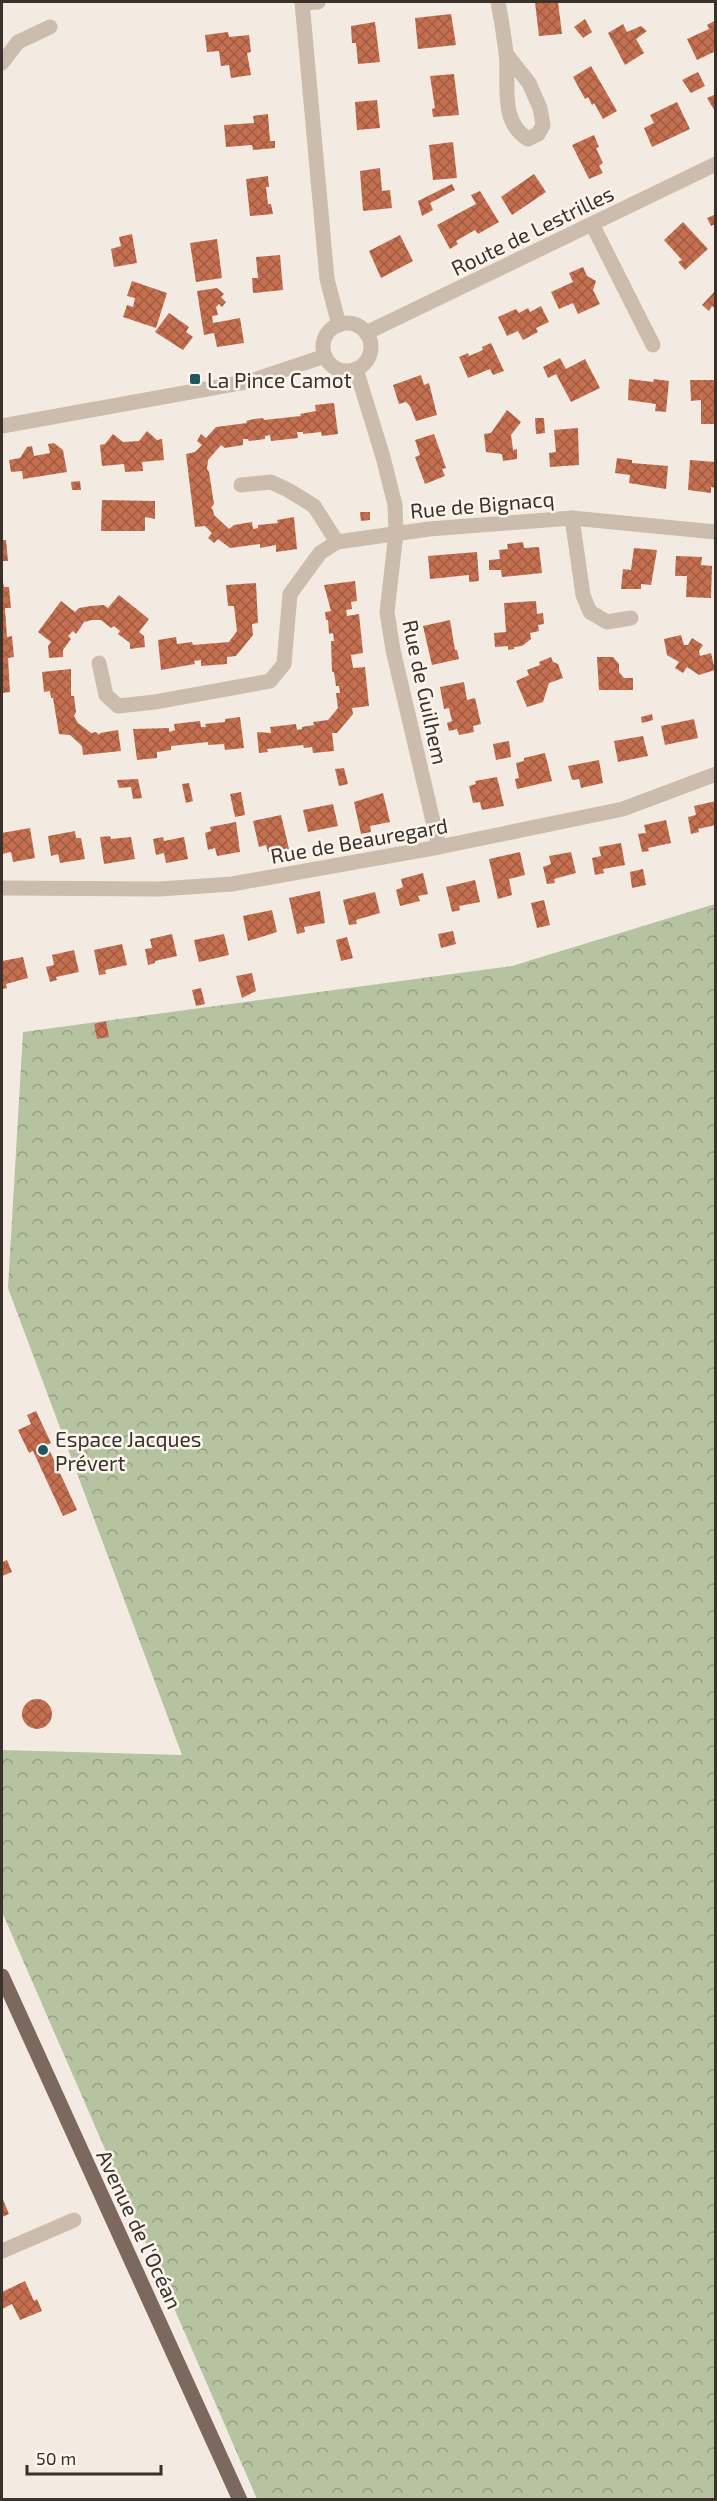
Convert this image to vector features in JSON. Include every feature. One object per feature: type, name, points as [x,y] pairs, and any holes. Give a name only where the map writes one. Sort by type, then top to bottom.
[{"type":"main road","name":"Avenue de l'Océan","points":[[2,1976],[240,2499]]},
{"type":"street","points":[[318,2],[302,2],[326,269],[339,325]]},
{"type":"street","points":[[498,2],[507,55],[506,98],[519,133],[528,139],[538,134],[543,125],[540,108],[529,83],[507,55]]},
{"type":"street","points":[[2,63],[18,42],[50,27]]},
{"type":"street","name":"Route de Lestrilles","points":[[366,333],[716,164]]},
{"type":"street","points":[[592,224],[653,345]]},
{"type":"street","points":[[351,324],[366,333],[371,349],[363,365],[356,369],[341,370],[329,362],[325,356],[323,348],[327,334],[339,325],[351,324]]},
{"type":"street","points":[[2,426],[251,381],[325,356]]},
{"type":"street","name":"Rue de Guilhem","points":[[356,369],[395,505],[396,533],[387,612],[393,650],[439,847]]},
{"type":"street","points":[[99,663],[106,694],[118,706],[155,702],[270,681],[284,664],[290,594],[320,553],[337,542],[314,506],[288,490],[271,482],[241,485]]},
{"type":"street","name":"Rue de Bignacq","points":[[572,518],[583,595],[590,612],[607,622],[630,618]]},
{"type":"street","name":"Rue de Bignacq","points":[[337,542],[396,533],[572,518],[716,532]]},
{"type":"street","name":"Rue de Beauregard","points":[[2,888],[160,889],[232,884],[439,847],[623,809],[716,774]]},
{"type":"street","points":[[2,2251],[74,2220]]},
{"type":"green space","points":[[715,904],[715,2499],[257,2499],[2,1912],[2,1750],[182,1755],[8,1288],[23,1032],[512,966]]},
{"type":"building","points":[[535,2],[558,2],[562,34],[539,36]]},
{"type":"building","points":[[451,14],[456,45],[418,49],[415,18]]},
{"type":"building","points":[[585,19],[592,32],[583,38],[574,27]]},
{"type":"building","points":[[716,20],[716,51],[697,60],[687,39],[709,29],[707,25]]},
{"type":"building","points":[[375,22],[380,62],[358,64],[356,43],[352,43],[351,26]]},
{"type":"building","points":[[623,24],[627,32],[641,26],[647,31],[636,39],[644,53],[625,65],[608,33]]},
{"type":"building","points":[[228,32],[229,37],[249,35],[251,52],[247,53],[251,75],[231,78],[229,65],[221,66],[219,51],[207,52],[205,35]]},
{"type":"building","points":[[591,66],[617,111],[603,119],[594,103],[592,105],[588,97],[585,99],[573,77]]},
{"type":"building","points":[[698,72],[705,86],[691,93],[682,80]]},
{"type":"building","points":[[454,74],[459,115],[433,117],[432,109],[435,108],[430,76]]},
{"type":"building","points":[[716,94],[716,113],[707,98]]},
{"type":"building","points":[[377,100],[380,128],[357,130],[355,102]]},
{"type":"building","points":[[677,102],[690,129],[652,147],[644,128],[654,123],[650,115]]},
{"type":"building","points":[[268,114],[270,141],[275,141],[275,148],[253,150],[252,145],[226,147],[224,125],[254,123],[253,116]]},
{"type":"building","points":[[594,135],[599,147],[596,148],[603,163],[599,166],[603,173],[589,179],[572,145]]},
{"type":"building","points":[[453,142],[457,178],[433,180],[429,145]]},
{"type":"building","points":[[380,168],[382,191],[390,190],[392,208],[363,211],[360,171]]},
{"type":"building","points":[[534,174],[546,192],[512,215],[501,197]]},
{"type":"building","points":[[268,176],[269,187],[266,187],[268,204],[271,204],[273,214],[250,216],[246,179]]},
{"type":"building","points":[[452,184],[455,190],[430,203],[433,210],[422,216],[418,201]]},
{"type":"building","points":[[480,191],[499,222],[478,234],[475,230],[456,241],[458,244],[450,249],[437,225],[476,204],[471,195]]},
{"type":"building","points":[[714,215],[716,224],[711,226],[707,218]]},
{"type":"building","points":[[683,222],[708,249],[685,270],[678,262],[682,260],[664,240]]},
{"type":"building","points":[[132,234],[137,263],[114,267],[111,249],[121,246],[119,237]]},
{"type":"building","points":[[400,235],[413,261],[381,278],[369,251]]},
{"type":"building","points":[[217,239],[222,278],[196,282],[190,243]]},
{"type":"building","points":[[280,255],[283,290],[253,293],[252,278],[258,278],[256,257]]},
{"type":"building","points":[[583,267],[587,276],[596,281],[593,290],[600,304],[578,314],[573,303],[559,309],[551,292],[573,282],[569,273]]},
{"type":"building","points":[[132,281],[167,293],[156,328],[123,317],[127,305],[133,307],[135,298],[127,296]]},
{"type":"building","points":[[217,288],[224,294],[221,297],[226,302],[222,307],[219,304],[216,307],[218,315],[212,316],[213,323],[240,318],[244,343],[217,347],[214,333],[204,335],[197,291]]},
{"type":"building","points":[[714,292],[716,309],[712,306],[709,311],[702,305]]},
{"type":"building","points":[[541,306],[549,322],[536,328],[538,332],[523,340],[518,331],[507,336],[498,317],[516,309],[519,313],[528,308],[530,312]]},
{"type":"building","points":[[169,313],[189,327],[186,332],[193,337],[183,350],[155,332]]},
{"type":"building","points":[[491,343],[504,371],[493,375],[490,369],[468,378],[459,357],[468,353],[469,356],[483,350],[482,347]]},
{"type":"building","points":[[560,358],[566,369],[585,359],[600,388],[571,402],[556,374],[548,378],[543,367]]},
{"type":"building","points":[[421,375],[424,385],[429,383],[437,415],[416,421],[406,402],[399,404],[393,385]]},
{"type":"building","points":[[629,379],[669,381],[666,412],[655,411],[656,404],[628,400]]},
{"type":"building","points":[[690,380],[716,380],[716,424],[701,424],[701,400],[691,401]]},
{"type":"building","points":[[334,403],[338,434],[322,436],[321,432],[303,434],[303,432],[297,432],[298,438],[271,441],[270,435],[265,436],[265,439],[249,441],[243,439],[243,445],[225,448],[221,445],[208,460],[207,469],[214,504],[211,508],[214,515],[229,529],[234,525],[252,522],[253,529],[258,528],[258,525],[278,523],[277,520],[294,517],[297,549],[276,552],[276,545],[260,548],[260,544],[230,548],[218,539],[214,543],[208,538],[212,533],[205,526],[195,527],[186,454],[195,452],[202,445],[197,441],[201,434],[206,438],[216,427],[247,423],[246,421],[254,419],[301,416],[300,414],[316,411],[315,405]]},
{"type":"building","points":[[507,410],[521,422],[511,435],[513,450],[517,449],[517,459],[503,461],[502,454],[486,452],[484,434],[491,433]]},
{"type":"building","points":[[535,418],[544,418],[545,433],[536,434]]},
{"type":"building","points":[[578,428],[579,465],[550,467],[549,453],[556,452],[554,430]]},
{"type":"building","points":[[147,431],[157,440],[162,439],[164,460],[142,462],[143,471],[125,472],[124,464],[102,466],[100,445],[105,444],[113,434],[123,442],[139,441]]},
{"type":"building","points":[[434,434],[446,468],[442,469],[445,476],[425,484],[415,457],[420,455],[415,440]]},
{"type":"building","points":[[54,443],[63,450],[67,472],[23,479],[22,471],[11,472],[9,460],[20,458],[27,447],[32,446],[34,456],[50,453],[48,444]]},
{"type":"building","points":[[617,458],[632,460],[632,463],[668,466],[666,489],[629,483],[630,475],[615,473]]},
{"type":"building","points":[[690,460],[716,462],[716,488],[711,487],[711,493],[688,490]]},
{"type":"building","points":[[80,481],[81,490],[72,490],[71,482]]},
{"type":"building","points":[[102,500],[155,501],[155,519],[145,517],[145,531],[101,531]]},
{"type":"building","points":[[360,512],[370,512],[370,520],[361,521]]},
{"type":"building","points":[[2,540],[6,540],[8,561],[2,561]]},
{"type":"building","points":[[523,542],[524,548],[539,547],[542,573],[502,577],[501,570],[489,570],[489,560],[500,559],[499,550],[508,549],[507,544]]},
{"type":"building","points":[[634,548],[657,550],[651,585],[641,584],[641,589],[621,589],[623,569],[631,570]]},
{"type":"building","points":[[477,552],[479,581],[469,582],[469,575],[430,579],[428,556]]},
{"type":"building","points":[[676,556],[702,557],[701,565],[712,566],[711,598],[686,597],[687,576],[675,576]]},
{"type":"building","points":[[2,578],[4,587],[9,587],[11,608],[5,608],[7,637],[12,636],[14,657],[8,658],[10,692],[2,693]]},
{"type":"building","points":[[355,581],[357,601],[351,602],[352,609],[346,610],[347,616],[359,614],[363,653],[351,655],[353,668],[365,667],[369,706],[352,708],[353,714],[337,733],[332,733],[334,751],[313,753],[312,747],[304,748],[303,745],[267,749],[268,752],[259,753],[257,732],[271,733],[270,727],[296,724],[297,730],[302,729],[302,727],[314,725],[313,722],[328,720],[338,708],[336,693],[340,693],[339,686],[336,686],[334,672],[332,672],[333,633],[329,634],[325,612],[331,611],[324,585]]},
{"type":"building","points":[[256,583],[258,623],[252,624],[253,635],[236,656],[227,657],[227,664],[201,666],[201,660],[194,661],[195,664],[161,670],[158,640],[176,637],[177,644],[192,642],[193,645],[229,642],[237,631],[234,606],[228,606],[226,585]]},
{"type":"building","points":[[119,595],[149,619],[139,632],[144,636],[145,647],[130,649],[130,643],[118,634],[120,631],[114,626],[111,628],[101,620],[92,620],[84,622],[76,634],[73,631],[68,636],[71,639],[63,650],[63,657],[49,658],[48,646],[51,642],[38,632],[61,601],[75,612],[79,608],[91,606],[104,605],[108,608]]},
{"type":"building","points":[[536,601],[537,614],[543,613],[544,624],[538,625],[539,631],[530,633],[531,639],[514,649],[508,650],[508,646],[495,647],[494,633],[506,632],[504,603]]},
{"type":"building","points":[[450,620],[455,650],[457,650],[459,659],[432,665],[423,626]]},
{"type":"building","points":[[681,635],[684,645],[688,645],[692,638],[703,645],[699,651],[700,656],[711,653],[715,670],[699,675],[687,667],[683,673],[675,668],[679,662],[667,655],[664,639]]},
{"type":"building","points":[[551,657],[553,662],[558,664],[563,678],[549,683],[543,702],[527,707],[516,681],[529,675],[527,670]]},
{"type":"building","points":[[597,657],[613,657],[619,664],[619,672],[624,678],[633,678],[633,690],[599,690]]},
{"type":"building","points":[[71,669],[71,696],[74,696],[76,712],[74,716],[78,723],[91,733],[96,732],[99,735],[118,730],[121,751],[83,755],[82,746],[70,735],[59,734],[53,698],[51,698],[50,691],[44,692],[42,672]]},
{"type":"building","points":[[464,682],[467,700],[475,698],[481,724],[473,726],[474,732],[459,735],[457,729],[449,731],[447,723],[452,721],[449,708],[444,709],[440,687]]},
{"type":"building","points":[[652,714],[653,720],[642,723],[641,717]]},
{"type":"building","points":[[240,717],[244,748],[225,750],[224,744],[208,745],[208,742],[171,746],[171,750],[157,752],[157,758],[137,760],[133,729],[169,728],[169,732],[175,730],[174,724],[200,721],[201,727],[206,727],[205,724],[225,722],[225,719]]},
{"type":"building","points":[[694,719],[698,738],[665,745],[661,726]]},
{"type":"building","points":[[643,736],[648,756],[618,762],[614,741]]},
{"type":"building","points":[[509,741],[511,757],[496,760],[493,744]]},
{"type":"building","points":[[545,753],[552,781],[517,789],[515,779],[519,778],[516,763],[524,761],[524,758]]},
{"type":"building","points":[[599,760],[603,783],[581,788],[579,779],[572,780],[568,766]]},
{"type":"building","points":[[344,768],[348,784],[339,786],[335,769]]},
{"type":"building","points":[[497,777],[504,806],[482,810],[480,802],[473,803],[469,786],[476,784],[475,781]]},
{"type":"building","points":[[138,779],[142,798],[133,799],[131,787],[119,788],[117,780]]},
{"type":"building","points":[[189,783],[193,801],[186,803],[182,784]]},
{"type":"building","points":[[241,792],[245,815],[235,817],[230,794]]},
{"type":"building","points":[[383,793],[390,822],[370,826],[371,832],[361,834],[354,802]]},
{"type":"building","points":[[716,801],[716,825],[698,829],[699,832],[691,834],[688,817],[696,815],[694,806]]},
{"type":"building","points":[[333,804],[338,826],[308,832],[303,810]]},
{"type":"building","points":[[281,815],[289,849],[268,852],[266,845],[259,847],[253,821]]},
{"type":"building","points":[[666,820],[671,843],[648,848],[649,851],[642,852],[638,834],[646,833],[644,825]]},
{"type":"building","points":[[236,822],[240,852],[217,856],[215,848],[208,850],[205,833],[211,831],[210,827]]},
{"type":"building","points":[[30,828],[35,858],[13,862],[11,852],[2,854],[2,833]]},
{"type":"building","points":[[75,831],[76,838],[81,838],[85,859],[60,863],[58,854],[51,856],[48,836]]},
{"type":"building","points":[[110,836],[111,839],[131,837],[135,859],[104,864],[100,837]]},
{"type":"building","points":[[163,837],[164,841],[184,837],[188,859],[166,863],[164,853],[156,855],[153,839]]},
{"type":"building","points":[[621,843],[625,865],[603,869],[604,873],[595,875],[592,858],[601,856],[599,847]]},
{"type":"building","points":[[520,852],[525,875],[509,879],[512,895],[498,899],[489,859]]},
{"type":"building","points":[[571,852],[576,873],[554,879],[555,883],[547,884],[543,867],[551,864],[549,856]]},
{"type":"building","points":[[643,869],[646,885],[632,888],[630,872]]},
{"type":"building","points":[[423,873],[428,894],[418,896],[420,901],[400,906],[396,890],[403,887],[401,879]]},
{"type":"building","points":[[475,880],[480,902],[459,906],[460,910],[452,912],[446,887]]},
{"type":"building","points":[[320,891],[325,923],[304,927],[305,932],[297,934],[289,898]]},
{"type":"building","points":[[375,892],[380,913],[356,920],[357,924],[349,925],[343,900]]},
{"type":"building","points":[[544,900],[550,925],[537,928],[531,903]]},
{"type":"building","points":[[272,910],[277,932],[248,941],[243,916]]},
{"type":"building","points":[[453,931],[456,944],[441,948],[438,934]]},
{"type":"building","points":[[172,934],[177,956],[148,965],[145,949],[152,948],[150,939]]},
{"type":"building","points":[[224,934],[229,955],[199,962],[194,940]]},
{"type":"building","points":[[347,937],[353,958],[341,961],[336,940]]},
{"type":"building","points":[[122,944],[127,965],[105,970],[106,974],[99,975],[94,950]]},
{"type":"building","points":[[74,950],[79,972],[56,977],[57,980],[50,982],[46,967],[54,965],[52,955]]},
{"type":"building","points":[[23,957],[28,978],[6,984],[7,988],[2,989],[2,961]]},
{"type":"building","points":[[252,973],[256,991],[242,998],[236,976]]},
{"type":"building","points":[[201,988],[205,1004],[196,1006],[192,990]]},
{"type":"building","points":[[106,1021],[109,1037],[97,1039],[94,1024]]},
{"type":"building","points":[[36,1411],[51,1443],[47,1445],[77,1510],[63,1516],[33,1451],[29,1453],[18,1430],[31,1424],[27,1415]]},
{"type":"building","points":[[7,1560],[12,1572],[2,1576],[2,1562]]},
{"type":"building","points":[[37,1699],[43,1700],[51,1708],[51,1720],[43,1728],[37,1729],[31,1728],[23,1720],[22,1714],[23,1708],[31,1700]]},
{"type":"building","points":[[2,2197],[9,2214],[2,2217]]},
{"type":"building","points":[[25,2281],[34,2301],[37,2299],[42,2311],[20,2320],[12,2304],[2,2309],[2,2292]]},
{"type":"place","name":"La Pince Camot","points":[[195,379]]},
{"type":"place","name":"Espace Jacques Prévert","points":[[43,1450]]}]
